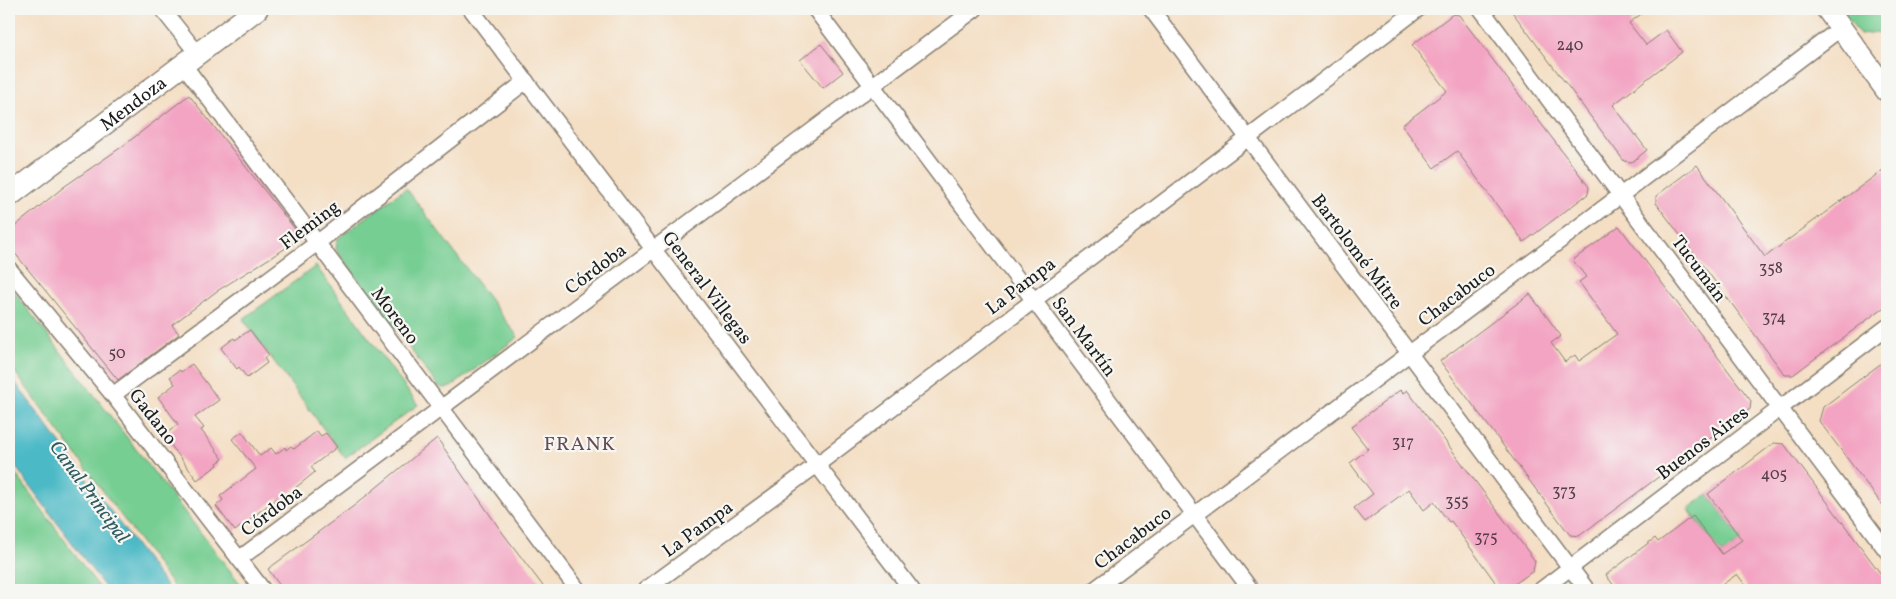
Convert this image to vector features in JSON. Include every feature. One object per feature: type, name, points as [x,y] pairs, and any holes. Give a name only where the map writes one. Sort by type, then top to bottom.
[{"type":"main road","name":"Mendoza","points":[[9,196],[257,9]]},
{"type":"main road","points":[[1827,9],[1887,91]]},
{"type":"street","name":"Moreno","points":[[162,9],[190,59],[317,243],[578,590]]},
{"type":"street","name":"General Villegas","points":[[471,9],[912,590]]},
{"type":"street","name":"San Martín","points":[[815,9],[1251,590]]},
{"type":"street","name":"Córdoba","points":[[239,559],[975,9]]},
{"type":"street","name":"Bartolomé Mitre","points":[[1151,9],[1586,590]]},
{"type":"street","name":"La Pampa","points":[[645,590],[818,464],[1418,9]]},
{"type":"street","name":"Tucumán","points":[[1482,9],[1887,551]]},
{"type":"street","name":"Chacabuco","points":[[1094,590],[1841,28]]},
{"type":"street","name":"Fleming","points":[[113,395],[317,243],[526,81]]},
{"type":"street","name":"Gadano","points":[[9,269],[113,395],[263,590]]},
{"type":"street","name":"Buenos Aires","points":[[1541,590],[1887,327]]},
{"type":"green space","points":[[1841,9],[1887,9],[1887,44],[1878,32],[1860,34]]},
{"type":"green space","points":[[406,188],[518,337],[451,387],[444,388],[438,386],[336,250],[337,239]]},
{"type":"green space","points":[[316,266],[418,405],[345,458],[243,319]]},
{"type":"green space","points":[[9,285],[245,590],[176,590],[9,364]]},
{"type":"green space","points":[[9,465],[13,470],[101,590],[9,590]]},
{"type":"green space","points":[[1708,494],[1742,540],[1722,554],[1688,509]]},
{"type":"water","name":"Canal Principal","points":[[9,374],[169,590],[107,590],[9,458]]},
{"type":"building","points":[[1510,9],[1648,9],[1629,23],[1646,45],[1666,30],[1682,52],[1613,105],[1647,150],[1632,162],[1624,161]]},
{"type":"building","points":[[1453,14],[1459,15],[1589,187],[1588,194],[1524,242],[1457,151],[1434,168],[1402,125],[1447,91],[1412,45]]},
{"type":"building","points":[[821,44],[843,72],[823,88],[800,60]]},
{"type":"building","points":[[189,95],[302,238],[217,291],[172,325],[179,334],[118,380],[9,246],[9,231],[65,186],[123,146]]},
{"type":"building","points":[[1697,165],[1765,257],[1887,167],[1887,305],[1793,375],[1785,375],[1656,203],[1656,196]]},
{"type":"building","points":[[1619,226],[1751,401],[1750,409],[1579,536],[1570,535],[1440,361],[1530,294],[1561,336],[1551,343],[1565,362],[1575,355],[1579,361],[1617,334],[1579,282],[1586,277],[1573,260]]},
{"type":"building","points":[[250,330],[269,355],[264,358],[267,363],[247,378],[239,367],[237,369],[221,348],[234,338],[235,340]]},
{"type":"building","points":[[1887,359],[1887,511],[1819,421],[1823,407]]},
{"type":"building","points":[[192,364],[219,400],[195,417],[204,428],[201,430],[223,459],[217,463],[218,465],[197,480],[164,436],[178,424],[158,397],[175,384],[170,377]]},
{"type":"building","points":[[1400,390],[1403,393],[1407,390],[1535,561],[1533,571],[1506,590],[1501,590],[1451,521],[1449,522],[1434,502],[1424,510],[1409,489],[1365,522],[1354,508],[1373,494],[1350,463],[1368,449],[1351,427]]},
{"type":"building","points":[[317,431],[321,436],[326,433],[337,447],[311,467],[315,472],[290,494],[280,502],[277,498],[235,531],[216,506],[223,500],[220,496],[256,469],[232,439],[242,432],[260,456],[271,448],[276,454],[285,447],[286,450],[291,446],[294,449]]},
{"type":"building","points":[[437,438],[499,528],[546,590],[283,590],[268,569],[355,505]]},
{"type":"building","points":[[1774,443],[1784,444],[1887,582],[1887,590],[1749,590],[1737,574],[1715,590],[1617,590],[1606,575],[1655,538],[1658,542],[1693,516],[1722,554],[1742,540],[1708,494]]},
{"type":"district","name":"FRANK","points":[[580,443]]}]
